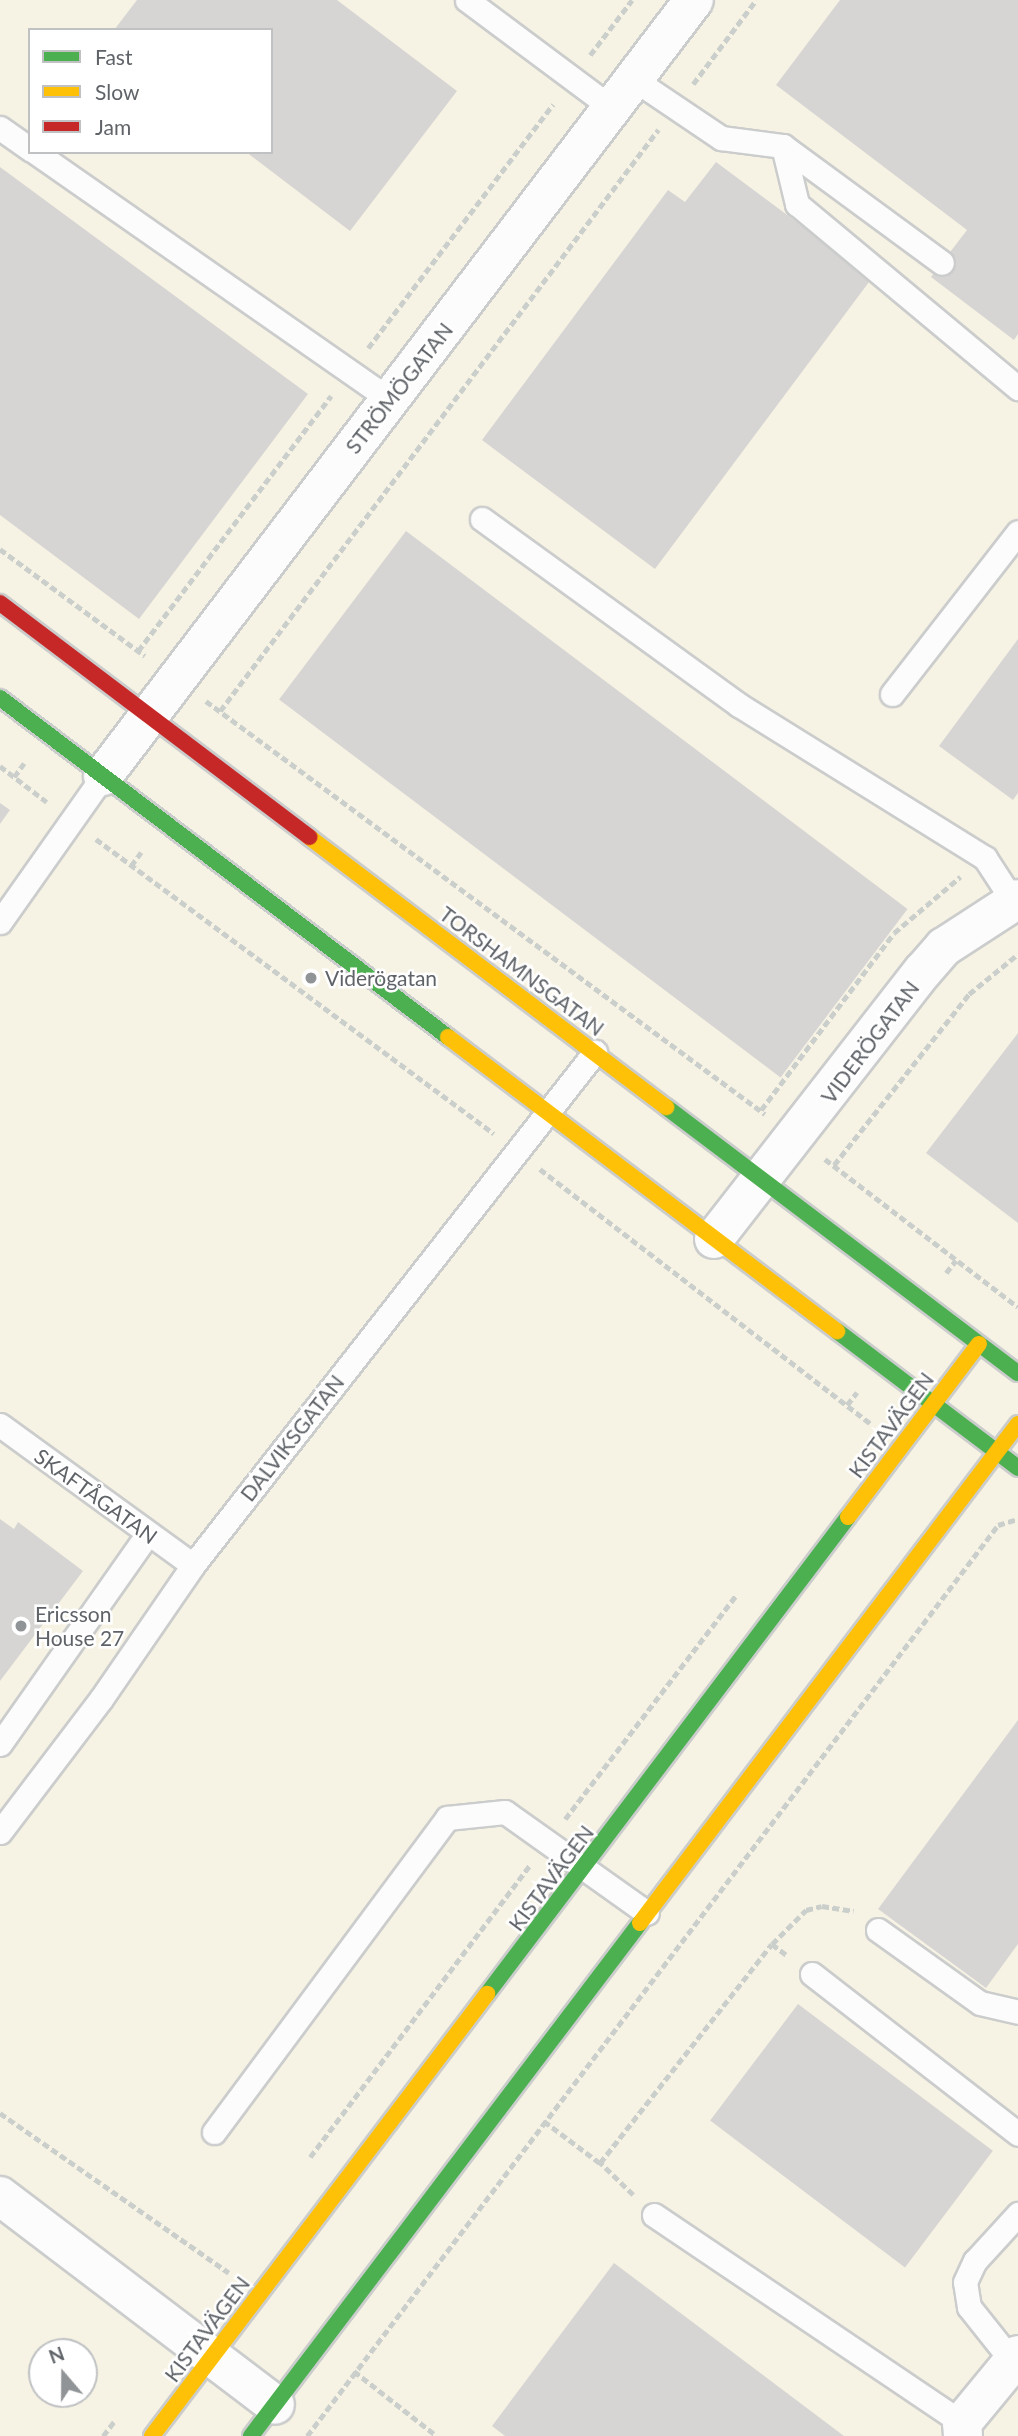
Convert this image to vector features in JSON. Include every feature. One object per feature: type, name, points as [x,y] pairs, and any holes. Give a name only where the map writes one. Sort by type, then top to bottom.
[{"type":"street","name":"STRÖMÖGATAN","points":[[103,776],[694,0]]},
{"type":"street","name":"TORSHAMNSGATAN","points":[[0,603],[1018,1373]]},
{"type":"street","points":[[0,698],[1018,1468]]},
{"type":"street","name":"VIDERÖGATAN","points":[[714,1239],[944,947],[1016,900]]},
{"type":"street","name":"KISTAVÄGEN","points":[[152,2436],[584,1869],[979,1343]]},
{"type":"street","points":[[251,2436],[1018,1424]]},
{"type":"street","points":[[0,2196],[275,2405]]},
{"type":"street","points":[[962,2430],[1012,2367]]},
{"type":"lane","points":[[467,0],[572,79],[676,107],[722,138],[783,146],[942,263]]},
{"type":"lane","points":[[0,128],[28,148]]},
{"type":"lane","points":[[783,146],[797,204],[1018,388]]},
{"type":"lane","points":[[38,154],[390,400]]},
{"type":"lane","points":[[482,519],[739,705],[985,858],[1016,900]]},
{"type":"lane","points":[[892,694],[1018,532]]},
{"type":"lane","points":[[0,922],[103,776]]},
{"type":"lane","name":"DALVIKSGATAN","points":[[0,1832],[101,1699],[193,1565],[515,1150],[595,1052]]},
{"type":"lane","name":"SKAFTÅGATAN","points":[[0,1425],[147,1535],[193,1565]]},
{"type":"lane","points":[[0,1744],[147,1535]]},
{"type":"lane","points":[[214,2132],[447,1818],[505,1812],[647,1913]]},
{"type":"lane","points":[[878,1930],[980,2003],[1018,2012]]},
{"type":"lane","points":[[812,1974],[1018,2134]]},
{"type":"lane","points":[[1012,2367],[969,2307],[965,2282],[975,2260],[1018,2214]]},
{"type":"lane","points":[[654,2215],[962,2430]]},
{"type":"path","points":[[138,651],[632,0]]},
{"type":"path","points":[[220,711],[757,0]]},
{"type":"path","points":[[0,548],[761,1110],[1018,1307]]},
{"type":"path","points":[[0,765],[71,821],[515,1150],[869,1422]]},
{"type":"path","points":[[834,1165],[968,995],[1018,954]]},
{"type":"path","points":[[761,1110],[783,1080]]},
{"type":"path","points":[[307,2436],[998,1525],[1018,1519]]},
{"type":"path","points":[[600,2163],[793,1919],[822,1906],[855,1911],[878,1930]]},
{"type":"path","points":[[772,1944],[812,1974]]},
{"type":"path","points":[[0,2113],[226,2270]]},
{"type":"path","points":[[544,2121],[600,2163],[654,2215]]},
{"type":"path","points":[[354,2371],[436,2436]]},
{"type":"shaded area","points":[[0,0],[1018,0],[1018,2436],[0,2436]]},
{"type":"building","points":[[137,0],[337,0],[457,91],[350,231],[249,154],[273,154],[273,28],[116,28]]},
{"type":"building","points":[[840,0],[1018,0],[1018,334],[1014,340],[931,277],[967,230],[776,85]]},
{"type":"building","points":[[716,162],[872,278],[655,569],[482,440],[668,190],[685,202]]},
{"type":"building","points":[[0,167],[308,394],[139,619],[0,515]]},
{"type":"building","points":[[406,531],[908,909],[781,1077],[279,700]]},
{"type":"building","points":[[1018,639],[1018,793],[1013,800],[939,746]]},
{"type":"building","points":[[0,803],[10,810],[0,824]]},
{"type":"building","points":[[1018,1033],[1018,1223],[926,1153]]},
{"type":"building","name":"Ericsson House 27","points":[[0,1519],[14,1529],[18,1522],[83,1571],[0,1681]]},
{"type":"building","points":[[1018,1720],[1018,1944],[986,1988],[878,1909]]},
{"type":"building","points":[[798,2004],[993,2151],[905,2267],[710,2121]]},
{"type":"building","points":[[614,2263],[844,2436],[505,2436],[492,2426]]},
{"type":"traffic: fast","points":[[0,698],[448,1037]]},
{"type":"traffic: fast","points":[[666,1107],[1018,1373]]},
{"type":"traffic: fast","points":[[837,1331],[1018,1468]]},
{"type":"traffic: fast","points":[[487,1994],[848,1517]]},
{"type":"traffic: fast","points":[[251,2436],[640,1923]]},
{"type":"traffic: slow","points":[[309,837],[666,1107]]},
{"type":"traffic: slow","points":[[448,1037],[837,1331]]},
{"type":"traffic: slow","points":[[848,1517],[979,1344]]},
{"type":"traffic: slow","points":[[640,1923],[1018,1424]]},
{"type":"traffic: slow","points":[[152,2436],[487,1994]]},
{"type":"traffic: jam","points":[[0,603],[309,837]]},
{"type":"place","name":"Viderögatan","points":[[311,978]]},
{"type":"place","name":"Ericsson House 27","points":[[21,1626]]}]
